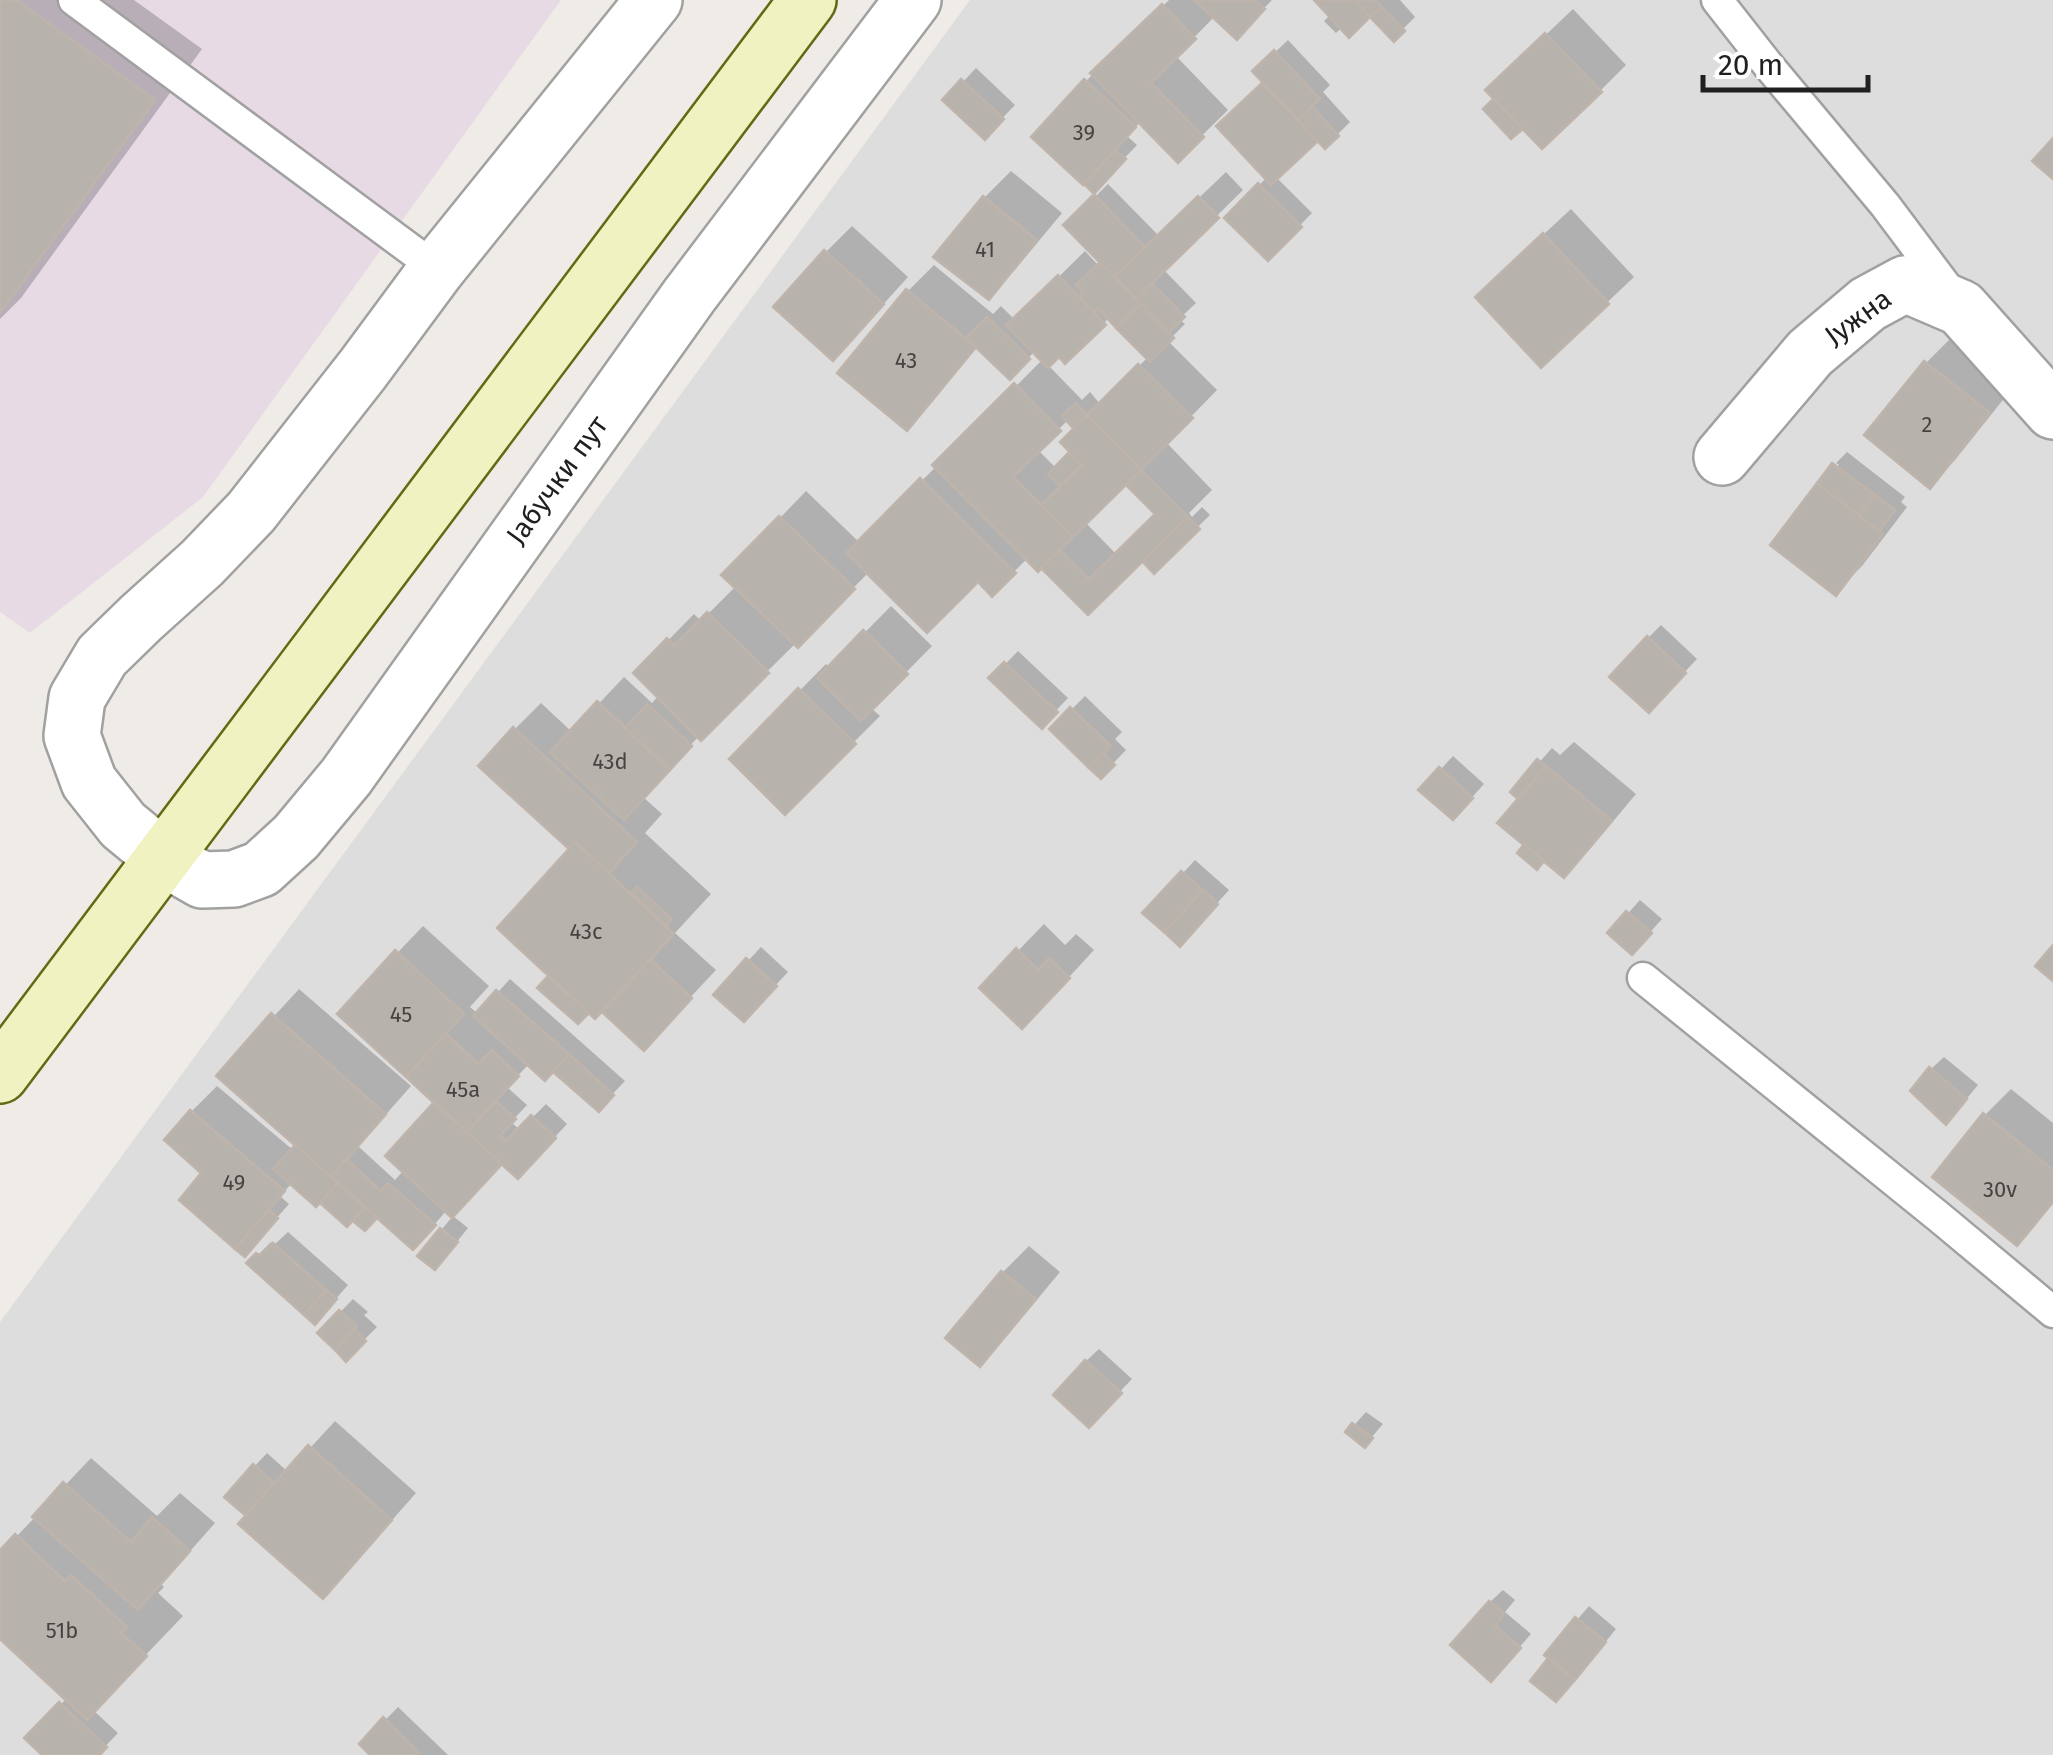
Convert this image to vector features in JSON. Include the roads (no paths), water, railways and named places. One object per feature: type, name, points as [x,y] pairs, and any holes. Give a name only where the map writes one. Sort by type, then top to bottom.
[{"type":"main road","points":[[0,1075],[808,0]]},
{"type":"street","name":"Јабучки пут","points":[[654,0],[437,270],[251,512],[102,656],[77,698],[72,736],[89,782],[122,825],[162,857],[202,880],[234,880],[261,868],[296,837],[346,777],[688,296],[912,0]]},
{"type":"street","name":"Јужна","points":[[1722,457],[1810,353],[1868,304],[1906,284],[1962,308],[2053,411]]},
{"type":"lane","points":[[74,0],[437,270]]},
{"type":"lane","points":[[1717,0],[1885,206],[1962,308]]},
{"type":"lane","points":[[1642,978],[2053,1312]]}]
